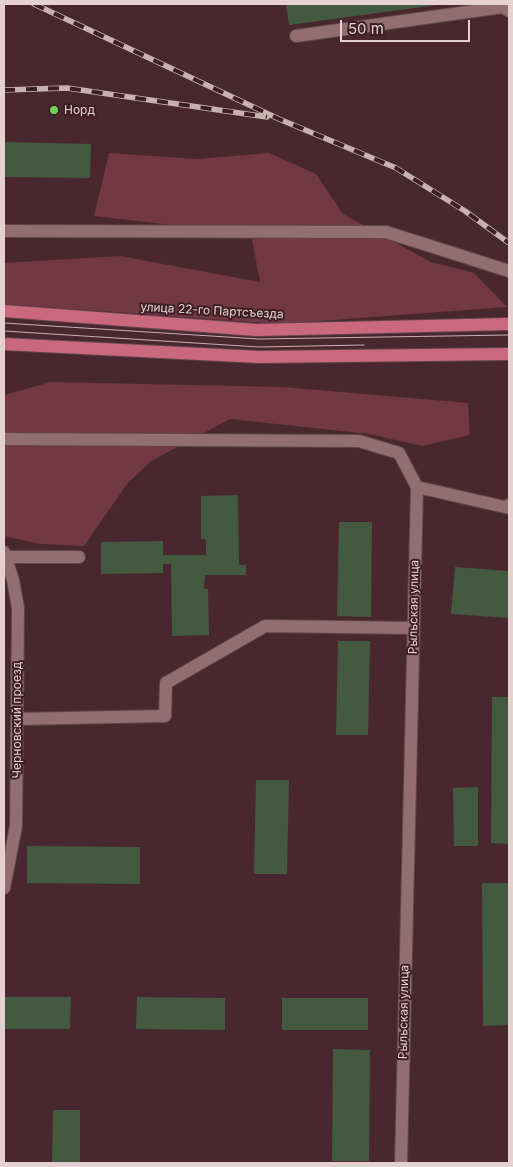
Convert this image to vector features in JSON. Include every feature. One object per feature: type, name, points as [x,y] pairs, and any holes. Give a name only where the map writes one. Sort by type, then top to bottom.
[{"type":"main road","name":"улица 22-го Партсъезда","points":[[4,311],[258,330],[509,324]]},
{"type":"main road","points":[[4,344],[259,357],[509,354]]},
{"type":"street","points":[[296,36],[502,7],[509,11]]},
{"type":"street","points":[[4,231],[386,232],[509,272]]},
{"type":"street","name":"Рыльская улица","points":[[4,439],[360,441],[399,453],[417,487],[401,1163]]},
{"type":"street","points":[[417,487],[509,508],[509,504]]},
{"type":"street","points":[[5,555],[79,557]]},
{"type":"street","name":"Черновский проезд","points":[[4,888],[16,826],[18,608],[13,580],[5,555]]},
{"type":"street","points":[[17,719],[165,716],[166,683],[265,626],[414,628]]},
{"type":"shaded area","points":[[109,153],[196,159],[269,153],[316,174],[343,214],[431,262],[474,273],[507,307],[280,324],[4,304],[4,263],[120,256],[260,282],[251,234],[94,216]]},
{"type":"shaded area","points":[[51,382],[283,387],[468,403],[470,435],[422,446],[369,434],[230,419],[151,461],[127,484],[84,546],[40,544],[4,536],[4,395]]},
{"type":"building","points":[[286,4],[437,4],[437,5],[289,25]]},
{"type":"building","points":[[4,142],[91,144],[90,178],[4,177]]},
{"type":"building","points":[[238,495],[239,565],[246,565],[246,575],[205,575],[204,589],[208,589],[209,635],[172,636],[171,564],[163,564],[163,573],[101,574],[101,542],[163,541],[163,555],[206,555],[206,539],[201,539],[201,496]]},
{"type":"building","points":[[339,522],[372,522],[371,617],[337,616]]},
{"type":"building","points":[[455,567],[509,571],[509,618],[451,614]]},
{"type":"building","points":[[338,641],[370,641],[368,735],[336,735]]},
{"type":"building","points":[[492,697],[509,697],[509,844],[491,843]]},
{"type":"building","points":[[256,780],[289,780],[287,874],[254,874]]},
{"type":"building","points":[[478,787],[478,846],[454,846],[453,788]]},
{"type":"building","points":[[27,846],[140,847],[140,884],[27,883]]},
{"type":"building","points":[[482,883],[509,883],[509,1025],[483,1026]]},
{"type":"building","points":[[4,997],[71,997],[70,1029],[4,1029]]},
{"type":"building","points":[[137,997],[225,998],[225,1030],[136,1029]]},
{"type":"building","points":[[282,998],[368,998],[368,1030],[282,1030]]},
{"type":"building","points":[[333,1049],[370,1050],[369,1161],[332,1161]]},
{"type":"building","points":[[53,1110],[80,1110],[80,1163],[52,1163]]},
{"type":"tram line","points":[[4,323],[259,339],[509,335]]},
{"type":"tram line","points":[[4,331],[259,347],[364,345]]},
{"type":"railway","points":[[34,4],[279,119],[396,168],[465,211],[509,243]]},
{"type":"railway","points":[[4,90],[67,88],[267,117]]},
{"type":"place","name":"Норд","points":[[54,110]]}]
